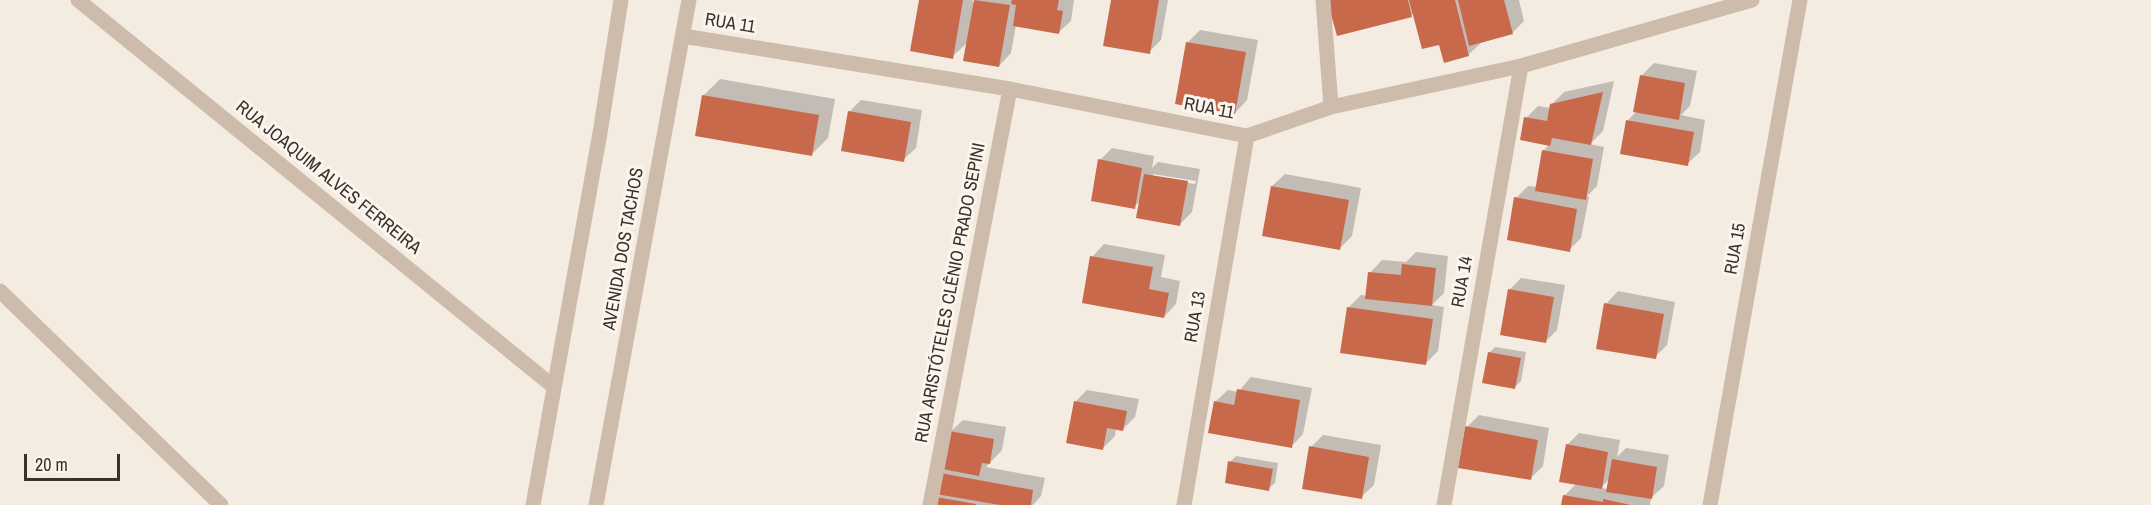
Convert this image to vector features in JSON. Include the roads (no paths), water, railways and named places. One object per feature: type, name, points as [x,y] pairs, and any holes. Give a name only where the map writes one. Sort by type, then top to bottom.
[{"type":"street","name":"RUA JOAQUIM ALVES FERREIRA","points":[[78,0],[554,387]]},
{"type":"street","points":[[533,505],[600,133],[621,0]]},
{"type":"street","name":"AVENIDA DOS TACHOS","points":[[596,505],[689,0]]},
{"type":"street","points":[[1323,0],[1331,106]]},
{"type":"street","name":"RUA 11","points":[[683,36],[1010,89],[1247,136],[1331,106],[1521,66],[1752,0]]},
{"type":"street","name":"RUA 15","points":[[1710,505],[1800,0]]},
{"type":"street","name":"RUA 14","points":[[1444,505],[1521,66]]},
{"type":"street","name":"RUA ARISTÓTELES CLÊNIO PRADO SEPINI","points":[[930,505],[1010,89]]},
{"type":"street","name":"RUA 13","points":[[1184,505],[1247,136]]},
{"type":"street","points":[[0,291],[220,505]]}]
